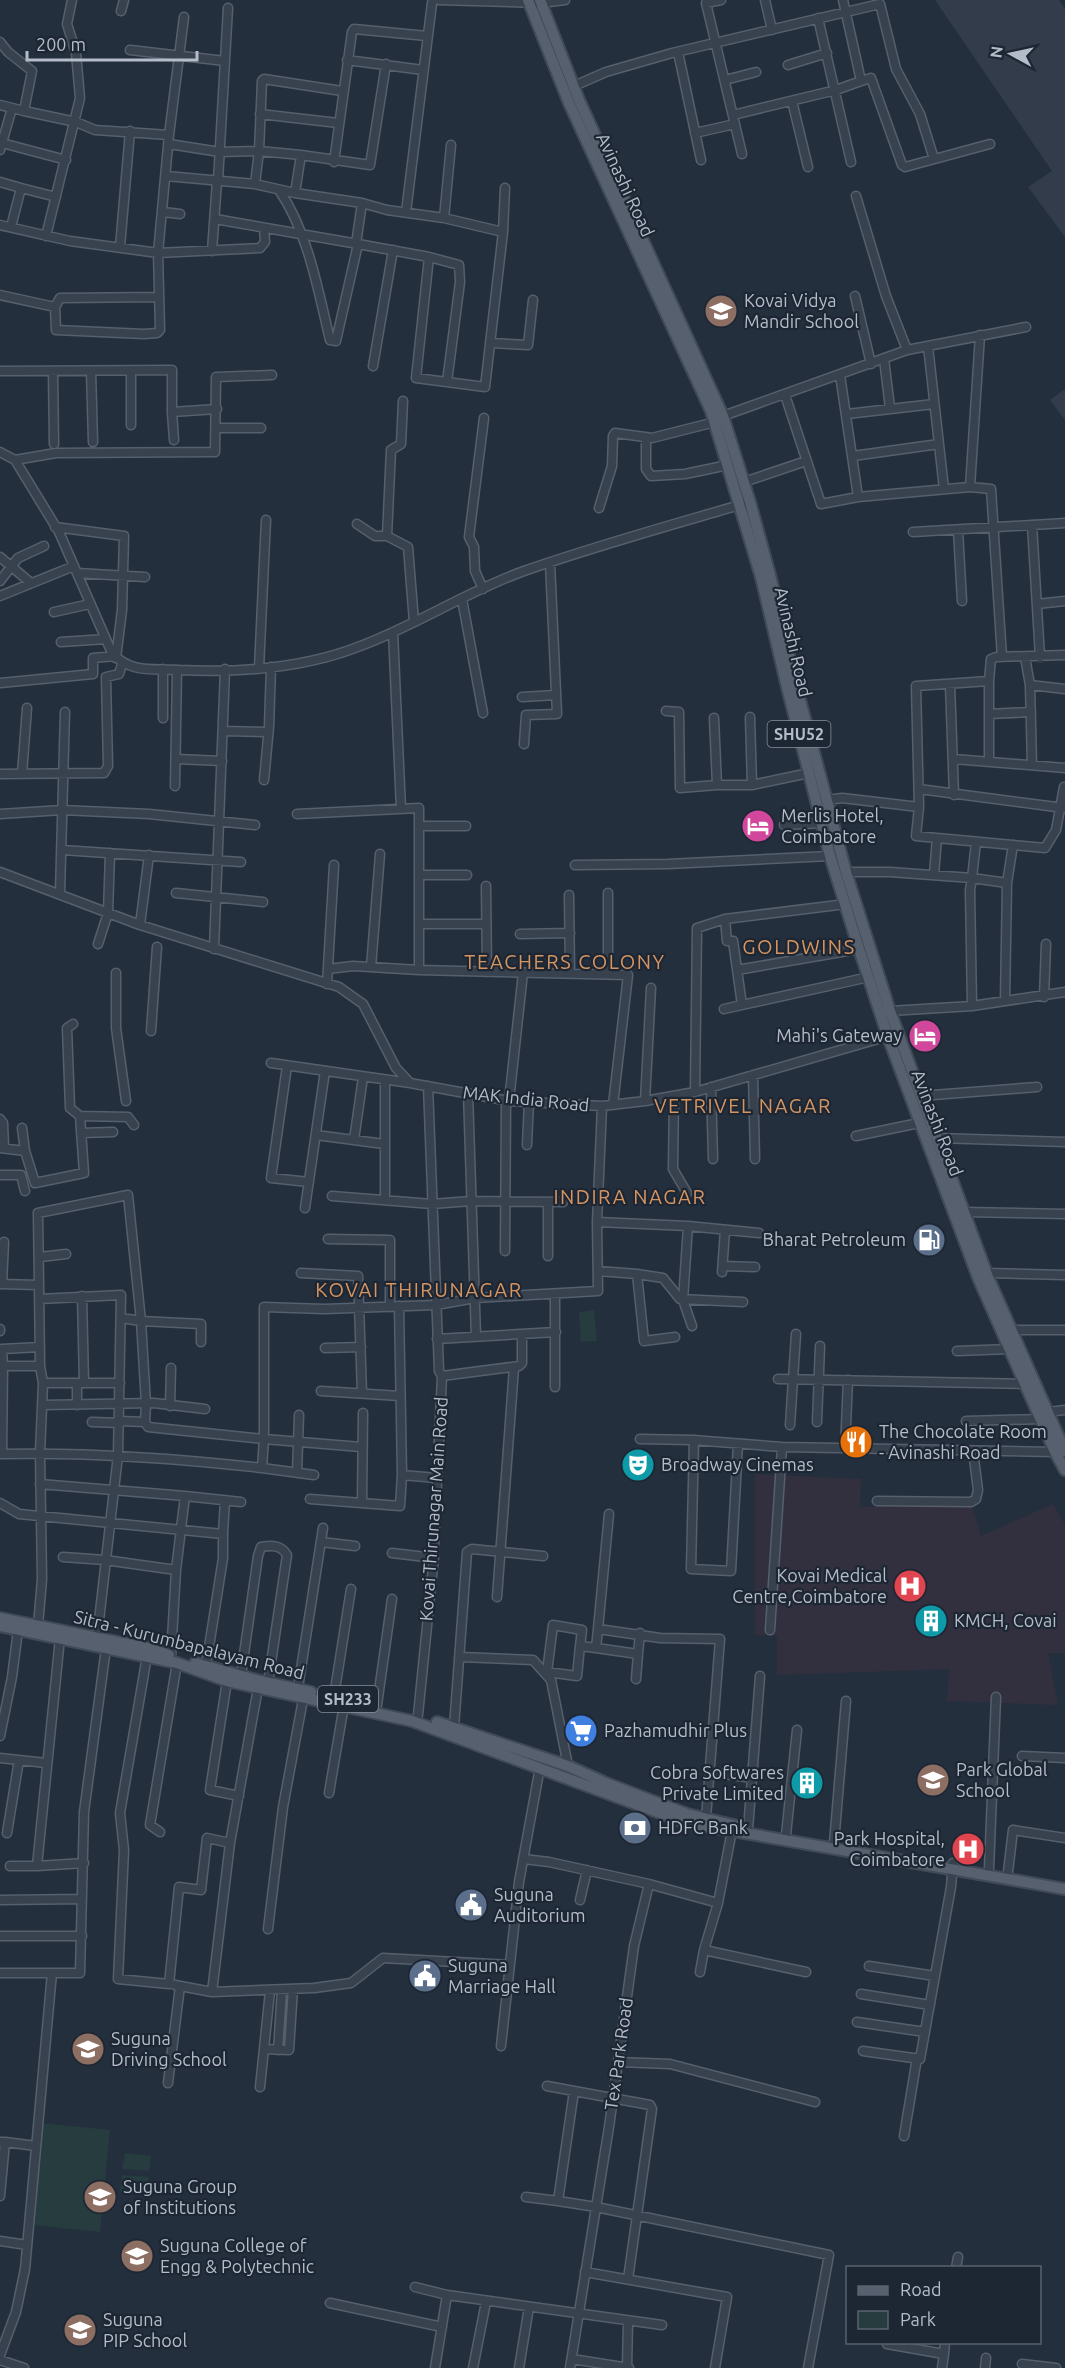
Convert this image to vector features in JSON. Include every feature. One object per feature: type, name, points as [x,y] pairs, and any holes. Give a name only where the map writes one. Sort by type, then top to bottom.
[{"type":"main road","name":"Avinashi Road","points":[[535,2],[719,419],[744,482],[761,577],[821,823],[859,949],[937,1138],[987,1273],[1013,1330],[1065,1470]]},
{"type":"main road","name":"Avinashi Road","points":[[535,2],[569,103],[719,419],[728,465],[746,503],[846,872],[890,1011],[893,1035],[920,1123],[979,1280],[1024,1384],[1044,1415]]},
{"type":"main road","name":"Sitra - Kurumbapalayam Road","points":[[0,1618],[147,1648],[174,1659],[241,1675],[263,1685],[334,1696],[418,1715],[568,1766],[687,1814],[733,1828],[952,1866],[989,1869],[1065,1882]]},
{"type":"main road","points":[[0,1626],[147,1656],[174,1659],[227,1681],[263,1685]]},
{"type":"main road","points":[[302,1692],[344,1705],[412,1721],[687,1823],[733,1828]]},
{"type":"main road","name":"Sitra - Kurumbapalayam Road","points":[[733,1828],[834,1843],[1065,1888]]},
{"type":"street","points":[[46,236],[76,122],[80,98],[76,52],[67,24],[72,0]]},
{"type":"street","points":[[121,11],[124,0]]},
{"type":"street","points":[[406,212],[427,36],[432,3],[435,0]]},
{"type":"street","points":[[440,0],[535,2],[565,0]]},
{"type":"street","points":[[722,0],[706,3],[742,154]]},
{"type":"street","points":[[765,0],[772,30]]},
{"type":"street","points":[[843,0],[861,81]]},
{"type":"street","points":[[574,86],[606,72],[678,52],[876,4],[882,6],[896,69],[921,114],[934,159]]},
{"type":"street","points":[[212,251],[228,8]]},
{"type":"street","points":[[159,297],[60,298],[55,307],[57,332],[157,333],[160,330],[158,253],[184,17]]},
{"type":"street","points":[[818,18],[851,162]]},
{"type":"street","points":[[334,162],[351,32],[354,30],[427,36]]},
{"type":"street","points":[[0,42],[8,52],[32,70],[24,111]]},
{"type":"street","points":[[130,50],[225,61]]},
{"type":"street","points":[[678,52],[701,160]]},
{"type":"street","points":[[788,65],[826,53]]},
{"type":"street","points":[[347,60],[423,70]]},
{"type":"street","points":[[0,105],[76,122],[94,130],[130,131],[220,152],[259,151],[370,165],[386,64]]},
{"type":"street","points":[[724,80],[756,72]]},
{"type":"street","points":[[695,133],[871,78],[902,165],[905,167],[990,144]]},
{"type":"street","points":[[255,184],[259,151],[261,81],[264,79],[342,91]]},
{"type":"street","points":[[792,101],[808,167]]},
{"type":"street","points":[[12,108],[1,147],[66,160]]},
{"type":"street","points":[[260,114],[338,123]]},
{"type":"street","points":[[120,247],[130,131]]},
{"type":"street","points":[[444,218],[451,145]]},
{"type":"street","points":[[295,193],[301,156]]},
{"type":"street","points":[[166,176],[255,184],[387,210],[444,218],[503,232]]},
{"type":"street","points":[[0,182],[56,197]]},
{"type":"street","points":[[11,227],[21,188]]},
{"type":"street","points":[[429,257],[416,378],[485,387],[503,232],[505,188]]},
{"type":"street","points":[[279,190],[292,209],[302,233],[332,341],[338,338],[357,244],[362,204]]},
{"type":"street","points":[[856,196],[886,296],[907,350]]},
{"type":"street","points":[[163,212],[180,214]]},
{"type":"street","points":[[215,219],[393,250],[459,265],[460,282],[447,382]]},
{"type":"street","points":[[0,225],[46,236],[158,253],[260,248],[265,242],[264,228]]},
{"type":"street","points":[[373,366],[393,250]]},
{"type":"street","points":[[0,295],[55,307]]},
{"type":"street","points":[[855,296],[871,363]]},
{"type":"street","points":[[490,343],[528,345],[533,300]]},
{"type":"street","points":[[599,508],[612,466],[614,434],[657,437],[719,419],[907,350],[1026,327]]},
{"type":"street","points":[[970,487],[980,335]]},
{"type":"street","points":[[928,346],[944,489]]},
{"type":"street","points":[[884,359],[890,408]]},
{"type":"street","points":[[0,371],[172,370],[174,440]]},
{"type":"street","points":[[53,371],[54,444]]},
{"type":"street","points":[[91,371],[93,442]]},
{"type":"street","points":[[131,371],[131,424]]},
{"type":"street","points":[[15,460],[56,453],[215,452],[216,377],[272,375]]},
{"type":"street","points":[[840,375],[858,497]]},
{"type":"street","points":[[785,395],[821,504],[858,497],[944,489],[970,487],[991,489],[1002,657]]},
{"type":"street","points":[[387,536],[390,450],[401,444],[403,401]]},
{"type":"street","points":[[847,414],[934,404]]},
{"type":"street","points":[[172,412],[217,410]]},
{"type":"street","points":[[483,589],[475,571],[475,551],[469,537],[484,418]]},
{"type":"street","points":[[217,428],[261,428]]},
{"type":"street","points":[[646,437],[646,469],[651,476],[685,474],[728,465]]},
{"type":"street","points":[[853,456],[939,444]]},
{"type":"street","points":[[0,452],[15,460],[55,526],[106,639],[118,659]]},
{"type":"street","points":[[744,482],[806,461]]},
{"type":"street","points":[[0,683],[93,674],[93,658],[118,659],[134,668],[177,670],[259,668],[319,660],[393,632],[523,571],[746,503]]},
{"type":"street","points":[[259,668],[266,520]]},
{"type":"street","points":[[913,532],[1065,523]]},
{"type":"street","points":[[357,524],[375,536],[387,536],[408,547],[414,622]]},
{"type":"street","points":[[1032,525],[1040,657]]},
{"type":"street","points":[[0,774],[104,773],[108,766],[105,677],[119,674],[124,536],[55,526]]},
{"type":"street","points":[[958,530],[962,601]]},
{"type":"street","points":[[0,557],[18,558],[44,546]]},
{"type":"street","points":[[0,557],[31,583]]},
{"type":"street","points":[[0,580],[18,558]]},
{"type":"street","points":[[524,744],[526,715],[557,714],[550,563]]},
{"type":"street","points":[[0,596],[31,583],[75,570],[145,577]]},
{"type":"street","points":[[462,599],[483,713]]},
{"type":"street","points":[[1037,604],[1065,601]]},
{"type":"street","points":[[54,612],[90,604]]},
{"type":"street","points":[[393,632],[401,809]]},
{"type":"street","points":[[61,642],[106,639]]},
{"type":"street","points":[[989,762],[991,659],[1065,655]]},
{"type":"street","points":[[1025,657],[1030,685],[1032,765]]},
{"type":"street","points":[[264,780],[271,667]]},
{"type":"street","points":[[163,669],[163,718]]},
{"type":"street","points":[[214,949],[225,669]]},
{"type":"street","points":[[175,786],[177,670]]},
{"type":"street","points":[[989,681],[916,686],[919,789],[916,836],[1045,848],[1056,830],[1062,808],[1064,787]]},
{"type":"street","points":[[950,684],[954,795]]},
{"type":"street","points":[[1030,685],[1065,689]]},
{"type":"street","points":[[522,698],[556,695]]},
{"type":"street","points":[[22,774],[27,708]]},
{"type":"street","points":[[666,711],[679,712],[680,788],[752,785],[809,773]]},
{"type":"street","points":[[60,893],[65,712]]},
{"type":"street","points":[[989,714],[1031,712]]},
{"type":"street","points":[[750,717],[752,785]]},
{"type":"street","points":[[714,718],[717,785]]},
{"type":"street","points":[[224,731],[268,732]]},
{"type":"street","points":[[176,759],[222,761]]},
{"type":"street","points":[[954,759],[1065,768]]},
{"type":"street","points":[[919,789],[1062,808]]},
{"type":"street","points":[[827,800],[842,798],[919,807]]},
{"type":"street","points":[[297,814],[419,808],[419,970]]},
{"type":"street","points":[[0,814],[62,810],[149,814],[255,825]]},
{"type":"street","points":[[784,825],[821,823]]},
{"type":"street","points":[[419,826],[466,826]]},
{"type":"street","points":[[934,874],[938,838]]},
{"type":"street","points":[[972,1006],[970,890],[976,842]]},
{"type":"street","points":[[1005,1001],[1007,883],[1013,845]]},
{"type":"street","points":[[62,850],[241,862]]},
{"type":"street","points":[[98,944],[108,913],[110,853]]},
{"type":"street","points":[[371,967],[380,854]]},
{"type":"street","points":[[140,925],[148,855]]},
{"type":"street","points":[[575,865],[668,864],[830,856]]},
{"type":"street","points":[[327,984],[334,865]]},
{"type":"street","points":[[0,872],[140,925],[339,987],[363,1004],[396,1068],[410,1083]]},
{"type":"street","points":[[846,872],[934,874],[1007,883]]},
{"type":"street","points":[[419,875],[468,876]]},
{"type":"street","points":[[486,885],[487,972]]},
{"type":"street","points":[[176,893],[263,902]]},
{"type":"street","points":[[608,893],[608,973]]},
{"type":"street","points":[[570,895],[570,973]]},
{"type":"street","points":[[695,1092],[697,928],[725,919],[846,904]]},
{"type":"street","points":[[725,919],[728,941],[733,940],[742,1005]]},
{"type":"street","points":[[419,924],[486,924]]},
{"type":"street","points":[[520,934],[570,933]]},
{"type":"street","points":[[1044,997],[1046,944]]},
{"type":"street","points":[[151,1031],[157,947]]},
{"type":"street","points":[[737,970],[859,949]]},
{"type":"street","points":[[328,969],[353,966],[419,970],[627,975],[613,1105]]},
{"type":"street","points":[[117,973],[116,1028],[126,1101]]},
{"type":"street","points":[[505,1251],[508,1100],[523,973]]},
{"type":"street","points":[[724,1009],[869,977]]},
{"type":"street","points":[[645,1101],[651,988]]},
{"type":"street","points":[[890,1011],[972,1006],[1044,997],[1065,992]]},
{"type":"street","points":[[74,1024],[67,1028],[70,1108],[80,1116],[128,1117],[134,1125]]},
{"type":"street","name":"MAK India Road","points":[[271,1063],[508,1100],[602,1106],[695,1092],[893,1035]]},
{"type":"street","points":[[287,1066],[271,1178],[309,1182]]},
{"type":"street","points":[[305,1208],[325,1071]]},
{"type":"street","points":[[753,1075],[755,1158]]},
{"type":"street","points":[[354,1140],[363,1077]]},
{"type":"street","points":[[385,1080],[385,1200]]},
{"type":"street","name":"Kovai Thirunagar Main Road","points":[[418,1715],[434,1557],[442,1376],[439,1371],[437,1339],[428,1086]]},
{"type":"street","points":[[711,1087],[713,1159]]},
{"type":"street","points":[[920,1096],[1037,1087]]},
{"type":"street","points":[[468,1093],[476,1337]]},
{"type":"street","points":[[674,1096],[673,1169],[687,1193]]},
{"type":"street","points":[[527,1145],[529,1101]]},
{"type":"street","points":[[261,1468],[264,1438],[264,1307],[360,1308],[436,1305],[475,1298],[598,1291],[597,1222],[602,1106]]},
{"type":"street","points":[[22,1128],[35,1183],[84,1173],[80,1116]]},
{"type":"street","points":[[0,1119],[3,1123],[2,1148],[26,1151]]},
{"type":"street","points":[[856,1136],[920,1123]]},
{"type":"street","points":[[81,1133],[113,1132]]},
{"type":"street","points":[[316,1135],[384,1144]]},
{"type":"street","points":[[937,1138],[1065,1142]]},
{"type":"street","points":[[0,1175],[21,1175],[25,1191]]},
{"type":"street","points":[[38,1626],[42,1579],[40,1453],[43,1383],[40,1366],[38,1213],[128,1195],[141,1321],[145,1422],[148,1427],[361,1447]]},
{"type":"street","points":[[332,1196],[432,1204],[471,1201],[563,1202]]},
{"type":"street","points":[[548,1202],[549,1256]]},
{"type":"street","points":[[964,1212],[1065,1214]]},
{"type":"street","points":[[597,1222],[688,1226],[759,1233]]},
{"type":"street","points":[[688,1226],[683,1300],[692,1326]]},
{"type":"street","points":[[725,1230],[722,1269],[755,1267]]},
{"type":"street","points":[[310,1499],[400,1506],[402,1475],[400,1396],[390,1240],[328,1239]]},
{"type":"street","points":[[4,1242],[1,1284],[39,1285]]},
{"type":"street","points":[[40,1257],[66,1254]]},
{"type":"street","points":[[598,1271],[663,1278],[678,1298],[683,1300],[743,1302]]},
{"type":"street","points":[[301,1273],[358,1276],[362,1394]]},
{"type":"street","points":[[987,1273],[1064,1275]]},
{"type":"street","points":[[637,1274],[644,1341],[675,1337]]},
{"type":"street","points":[[39,1299],[137,1294]]},
{"type":"street","points":[[555,1294],[555,1387]]},
{"type":"street","points":[[97,1638],[118,1455],[121,1295]]},
{"type":"street","points":[[77,1404],[81,1383],[82,1296]]},
{"type":"street","points":[[121,1318],[201,1324],[201,1342]]},
{"type":"street","points":[[1013,1330],[1065,1330]]},
{"type":"street","points":[[437,1339],[556,1332]]},
{"type":"street","points":[[442,1376],[514,1368],[522,1363],[522,1334]]},
{"type":"street","points":[[789,1425],[796,1334]]},
{"type":"street","points":[[817,1422],[820,1346]]},
{"type":"street","points":[[40,1347],[1,1348],[3,1366],[1,1454],[118,1455],[186,1460],[314,1475]]},
{"type":"street","points":[[325,1348],[361,1347]]},
{"type":"street","points":[[957,1351],[1010,1349]]},
{"type":"street","points":[[3,1366],[40,1366]]},
{"type":"street","points":[[170,1406],[171,1368]]},
{"type":"street","points":[[497,1597],[514,1368]]},
{"type":"street","points":[[778,1379],[1024,1384]]},
{"type":"street","points":[[845,1448],[848,1380]]},
{"type":"street","points":[[43,1383],[120,1383]]},
{"type":"street","points":[[321,1391],[400,1396]]},
{"type":"street","points":[[43,1405],[146,1404],[205,1409]]},
{"type":"street","points":[[966,1421],[1044,1415],[1065,1410]]},
{"type":"street","points":[[362,1502],[363,1413]]},
{"type":"street","points":[[297,1473],[299,1415]]},
{"type":"street","points":[[92,1422],[145,1422]]},
{"type":"street","points":[[640,1439],[694,1440],[782,1447],[1060,1452]]},
{"type":"street","points":[[694,1440],[691,1569],[731,1571],[738,1444]]},
{"type":"street","points":[[770,1630],[782,1447]]},
{"type":"street","points":[[877,1501],[971,1502],[976,1499],[978,1490],[973,1451]]},
{"type":"street","points":[[402,1475],[437,1478]]},
{"type":"street","points":[[40,1484],[241,1502]]},
{"type":"street","points":[[160,1832],[150,1825],[174,1659],[176,1570],[185,1496]]},
{"type":"street","points":[[206,1666],[223,1558],[225,1500]]},
{"type":"street","points":[[0,1503],[19,1514],[223,1534]]},
{"type":"street","points":[[596,1648],[609,1514]]},
{"type":"street","points":[[267,1929],[283,1807],[302,1692],[323,1528]]},
{"type":"street","points":[[321,1542],[355,1546]]},
{"type":"street","points":[[212,1992],[238,1796],[263,1685],[287,1555],[280,1547],[261,1547],[258,1556],[241,1675]]},
{"type":"street","points":[[454,1727],[467,1552],[472,1549],[543,1556]]},
{"type":"street","points":[[392,1553],[434,1557]]},
{"type":"street","points":[[63,1557],[105,1560],[176,1570]]},
{"type":"street","points":[[334,1696],[351,1589]]},
{"type":"street","points":[[377,1705],[392,1599]]},
{"type":"street","points":[[553,1625],[582,1630],[580,1646],[577,1676],[547,1672],[553,1625]]},
{"type":"street","points":[[598,1629],[640,1633],[660,1638],[720,1639],[706,1818]]},
{"type":"street","points":[[0,1736],[12,1677],[18,1630]]},
{"type":"street","points":[[636,1679],[640,1633]]},
{"type":"street","points":[[37,1866],[60,1638]]},
{"type":"street","points":[[580,1646],[638,1654]]},
{"type":"street","points":[[0,1973],[80,1973],[84,1812],[106,1648]]},
{"type":"street","points":[[147,1656],[120,1813],[124,1851],[118,1978],[212,1992],[270,1991],[351,1983],[384,1958],[510,1965]]},
{"type":"street","points":[[460,1657],[533,1660],[551,1680],[568,1766]]},
{"type":"street","points":[[748,1829],[760,1676]]},
{"type":"street","points":[[227,1681],[210,1790],[238,1796]]},
{"type":"street","points":[[989,1869],[996,1697]]},
{"type":"street","points":[[834,1843],[846,1701]]},
{"type":"street","points":[[329,1793],[344,1705]]},
{"type":"street","points":[[786,1835],[797,1730]]},
{"type":"street","points":[[1023,1756],[1065,1758]]},
{"type":"street","points":[[0,1758],[46,1763]]},
{"type":"street","points":[[7,1833],[19,1760]]},
{"type":"street","points":[[501,2046],[519,1882],[540,1767]]},
{"type":"street","points":[[710,1772],[752,1778]]},
{"type":"street","points":[[700,1972],[718,1903],[733,1828]]},
{"type":"street","points":[[1008,1872],[1013,1830],[1065,1838]]},
{"type":"street","points":[[169,1984],[179,1887],[201,1890],[207,1838],[230,1843]]},
{"type":"street","points":[[524,1859],[549,1862],[649,1884],[718,1903]]},
{"type":"street","points":[[10,1866],[84,1863]]},
{"type":"street","points":[[863,2051],[921,2059],[951,1887],[952,1866]]},
{"type":"street","points":[[580,1900],[587,1870]]},
{"type":"street","name":"Tex Park Road","points":[[571,2363],[634,1946],[649,1884]]},
{"type":"street","points":[[0,1900],[81,1899]]},
{"type":"street","points":[[0,1936],[82,1936]]},
{"type":"street","points":[[704,1950],[806,1972]]},
{"type":"street","points":[[869,1965],[936,1976]]},
{"type":"street","points":[[0,2355],[16,2312],[25,2269],[52,1973]]},
{"type":"street","points":[[168,2083],[180,1986]]},
{"type":"street","points":[[264,2049],[289,2050],[293,1989]]},
{"type":"street","points":[[278,2050],[282,1990]]},
{"type":"street","points":[[260,2087],[270,1991]]},
{"type":"street","points":[[861,1994],[930,2005]]},
{"type":"street","points":[[857,2022],[925,2032]]},
{"type":"street","points":[[904,2136],[917,2058]]},
{"type":"street","points":[[618,2062],[670,2064],[816,2102]]},
{"type":"street","points":[[547,2086],[644,2102],[652,2109],[628,2278]]},
{"type":"street","points":[[558,2201],[574,2091]]},
{"type":"street","points":[[0,2196],[3,2142],[36,2146]]},
{"type":"street","points":[[526,2197],[596,2207],[829,2255],[808,2368]]},
{"type":"street","points":[[0,2241],[27,2245]]},
{"type":"street","points":[[956,2266],[958,2258]]},
{"type":"street","points":[[585,2272],[728,2297],[715,2368]]},
{"type":"street","points":[[415,2287],[486,2302],[662,2325]]},
{"type":"street","points":[[435,2368],[447,2295]]},
{"type":"street","points":[[330,2302],[442,2327]]},
{"type":"street","points":[[473,2368],[486,2302]]},
{"type":"street","points":[[519,2368],[528,2307]]},
{"type":"street","points":[[571,2363],[628,2368],[628,2322]]},
{"type":"street","points":[[887,2344],[944,2354]]},
{"type":"street","points":[[942,2368],[945,2344]]},
{"type":"street","points":[[985,2368],[986,2358]]},
{"type":"street","points":[[0,2360],[24,2368]]},
{"type":"street","points":[[1022,2364],[1056,2368]]},
{"type":"shaded area","points":[[935,0],[1059,0],[1065,9],[1065,237],[1028,187],[1052,171]]},
{"type":"shaded area","points":[[1065,389],[1065,420],[1050,400]]},
{"type":"shaded area","name":"Kovai Medical Centre,Coimbatore","points":[[755,1474],[861,1479],[860,1507],[972,1506],[981,1536],[1053,1504],[1065,1525],[1065,1653],[1048,1653],[1058,1705],[947,1701],[949,1669],[777,1675],[777,1636],[755,1635]]},
{"type":"green space","points":[[594,1310],[597,1341],[581,1342],[579,1312]]},
{"type":"green space","points":[[41,2123],[110,2130],[100,2232],[33,2225]]},
{"type":"green space","points":[[125,2153],[151,2156],[149,2171],[122,2169]]},
{"type":"green space","points":[[122,2175],[149,2177],[148,2194],[120,2192]]},
{"type":"place","name":"Kovai Vidya Mandir School","points":[[721,311]]},
{"type":"place","name":"Merlis Hotel, Coimbatore","points":[[758,826]]},
{"type":"place","name":"Mahi's Gateway","points":[[925,1036]]},
{"type":"place","name":"Bharat Petroleum","points":[[929,1240]]},
{"type":"place","name":"The Chocolate Room - Avinashi Road","points":[[856,1442]]},
{"type":"place","name":"Broadway Cinemas","points":[[638,1465]]},
{"type":"place","name":"Kovai Medical Centre,Coimbatore","points":[[910,1586]]},
{"type":"place","name":"KMCH, Covai","points":[[931,1621]]},
{"type":"place","name":"Pazhamudhir Plus","points":[[581,1731]]},
{"type":"place","name":"Park Global School","points":[[933,1780]]},
{"type":"place","name":"Cobra Softwares Private Limited","points":[[807,1783]]},
{"type":"place","name":"HDFC Bank","points":[[635,1828]]},
{"type":"place","name":"Park Hospital, Coimbatore","points":[[968,1849]]},
{"type":"place","name":"Suguna Auditorium","points":[[471,1905]]},
{"type":"place","name":"Suguna Marriage Hall","points":[[425,1976]]},
{"type":"place","name":"Suguna Driving School","points":[[88,2049]]},
{"type":"place","name":"Suguna Group of Institutions","points":[[100,2197]]},
{"type":"place","name":"Suguna College of Engg & Polytechnic","points":[[137,2256]]},
{"type":"place","name":"Suguna PIP School","points":[[80,2330]]},
{"type":"district","name":"GOLDWINS","points":[[799,947]]},
{"type":"district","name":"TEACHERS COLONY","points":[[565,962]]},
{"type":"district","name":"VETRIVEL NAGAR","points":[[743,1106]]},
{"type":"district","name":"INDIRA NAGAR","points":[[630,1197]]},
{"type":"district","name":"KOVAI THIRUNAGAR","points":[[419,1290]]}]
